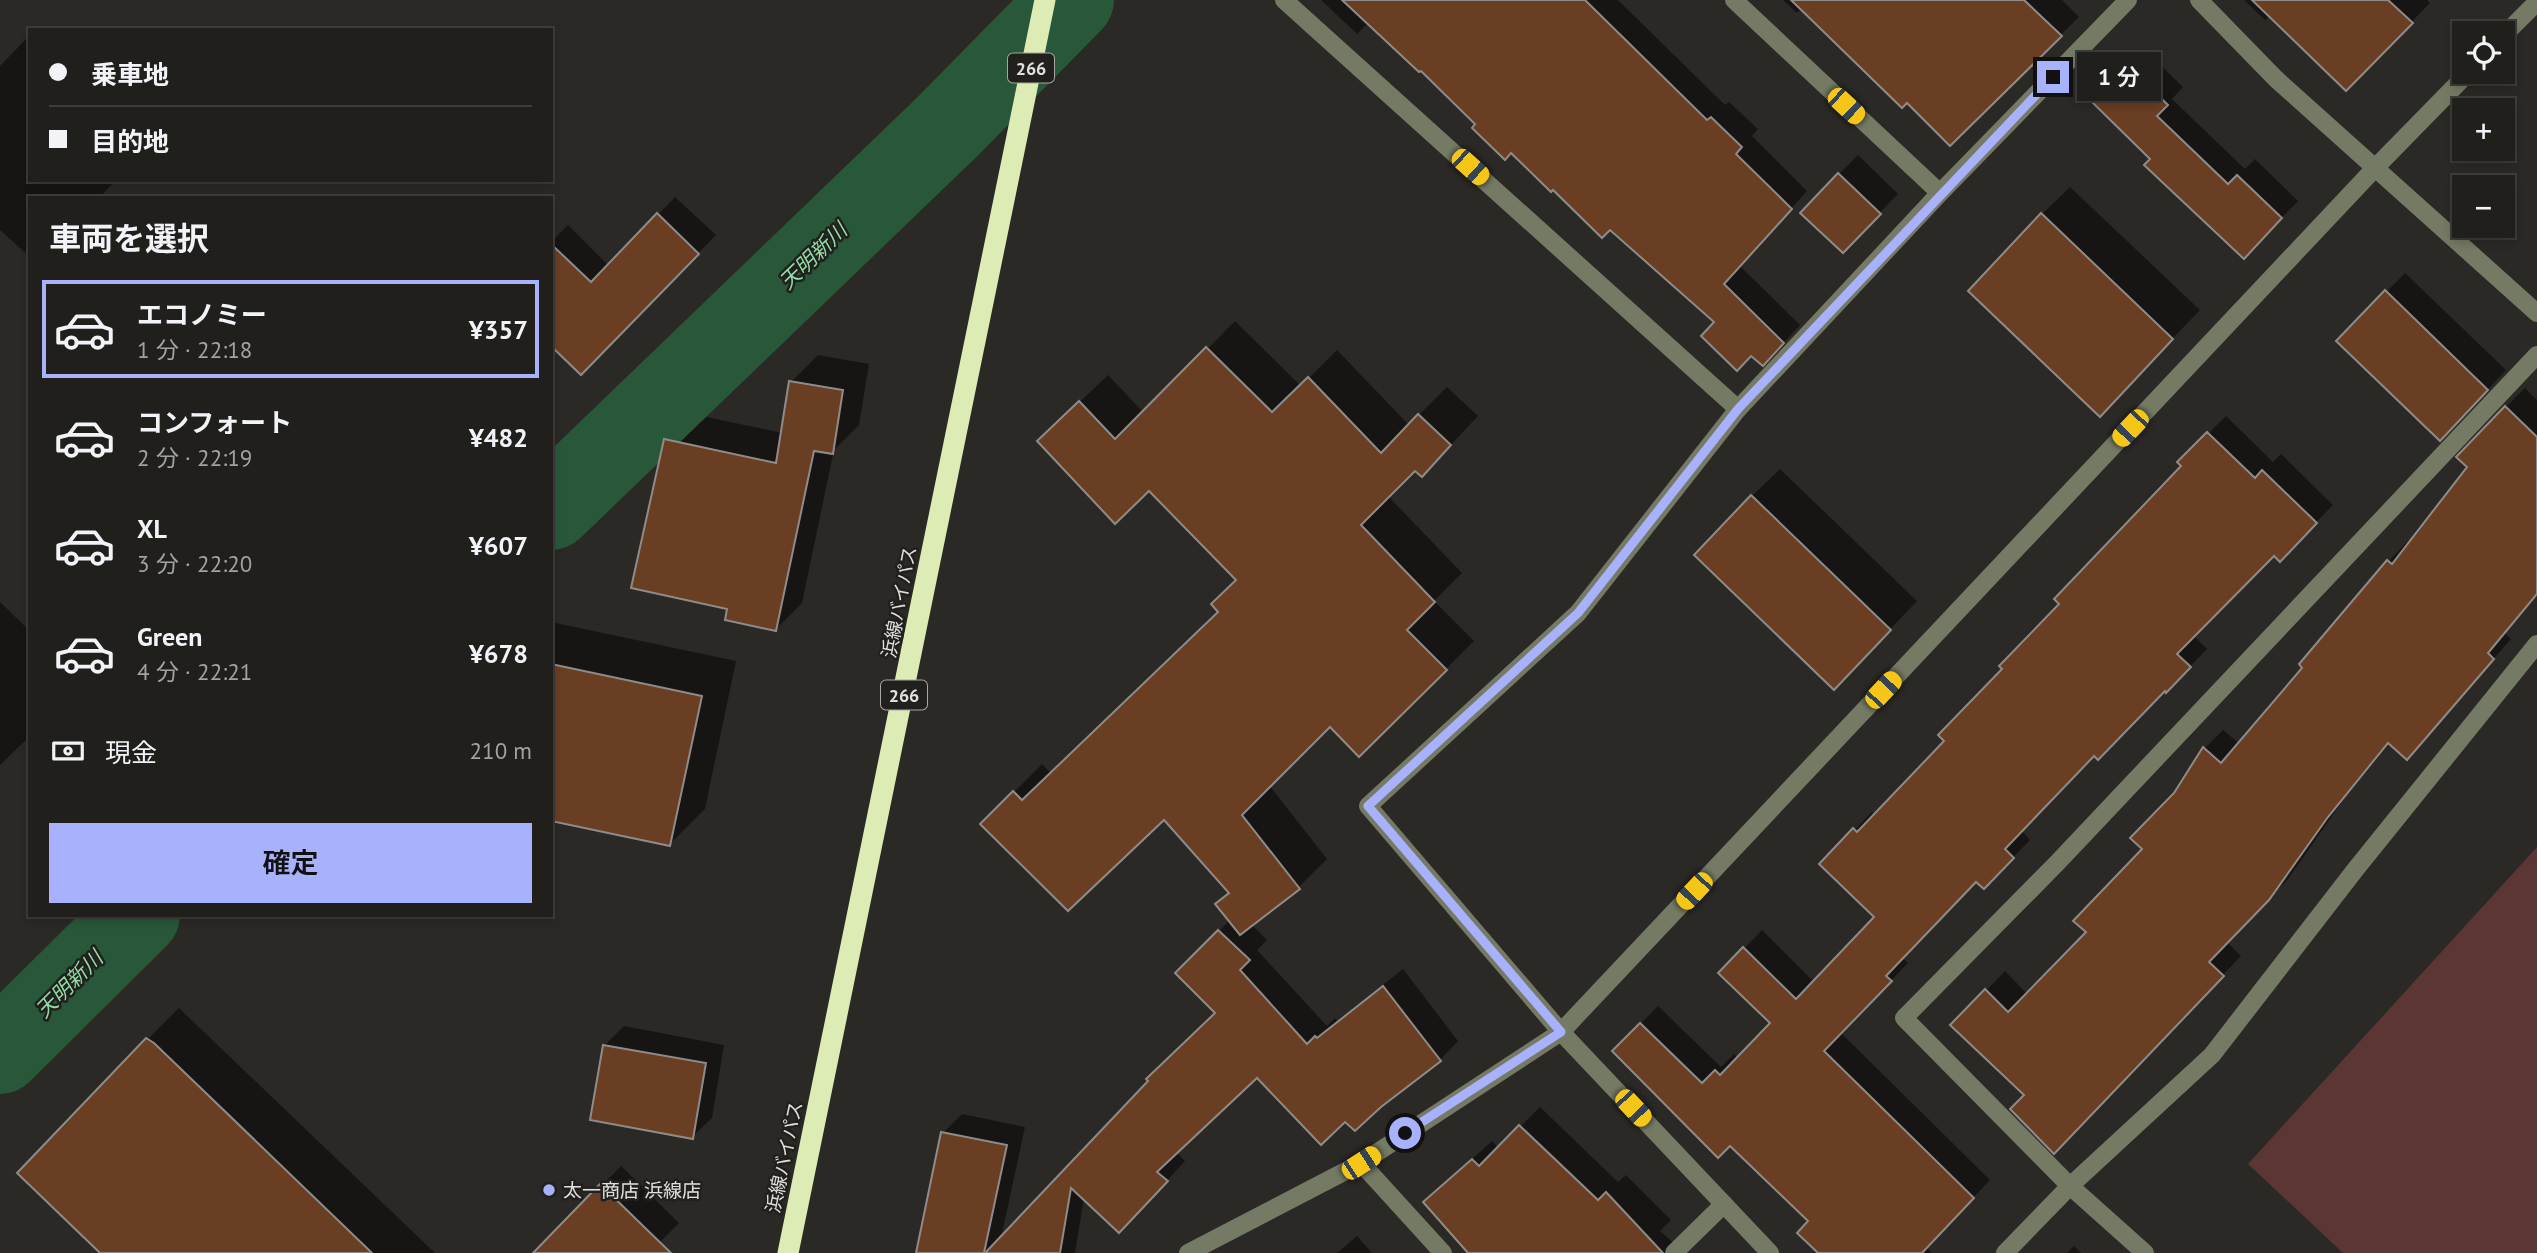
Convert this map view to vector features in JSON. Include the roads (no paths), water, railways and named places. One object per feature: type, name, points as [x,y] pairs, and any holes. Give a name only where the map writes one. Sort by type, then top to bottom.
[{"type":"highway","name":"浜線バイパス","points":[[788,1253],[1045,0]]},
{"type":"street","points":[[1284,0],[1738,409]]},
{"type":"street","points":[[1734,0],[1940,193]]},
{"type":"street","points":[[1770,1253],[1561,1032],[1368,806],[1578,613],[1738,409],[1940,193],[2127,0]]},
{"type":"street","points":[[2199,0],[2276,79],[2537,313]]},
{"type":"street","points":[[2515,24],[2537,2]]},
{"type":"street","points":[[1188,1253],[1361,1163],[1561,1032],[2457,84]]},
{"type":"street","points":[[2145,1253],[2070,1186],[1904,1018],[2058,862],[2537,355]]},
{"type":"street","points":[[2005,1253],[2070,1186],[2211,1055],[2355,870],[2537,644]]},
{"type":"street","points":[[1361,1163],[1443,1253]]},
{"type":"street","points":[[1674,1253],[1724,1204]]},
{"type":"waterway","name":"天明新川","points":[[553,506],[947,127],[1072,0]]},
{"type":"waterway","name":"天明新川","points":[[0,1052],[136,917]]},
{"type":"place","name":"太一商店 浜線店","points":[[549,1190]]}]
